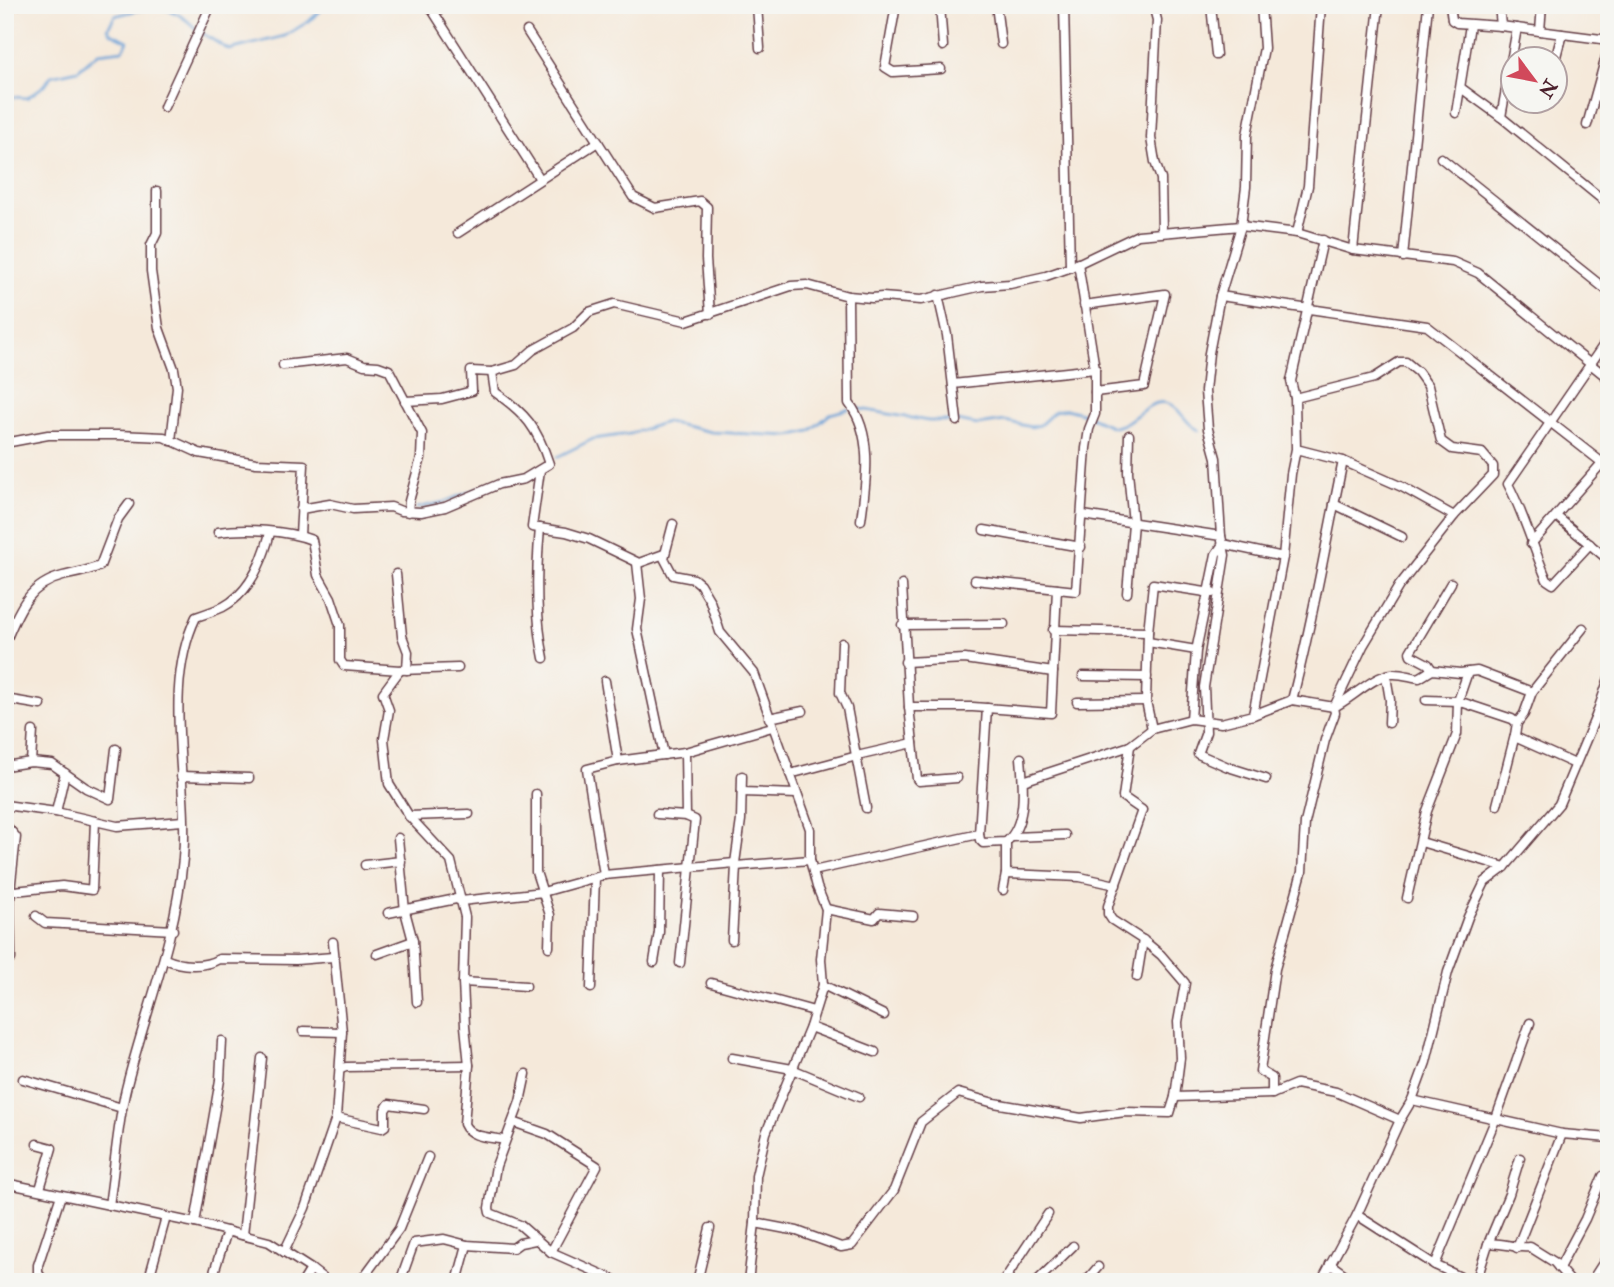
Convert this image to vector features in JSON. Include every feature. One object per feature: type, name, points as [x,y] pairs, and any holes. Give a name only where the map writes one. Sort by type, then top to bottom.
[{"type":"street","points":[[5,8],[18,5]]},
{"type":"street","points":[[164,107],[211,5]]},
{"type":"street","points":[[757,5],[760,48]]},
{"type":"street","points":[[896,5],[885,67],[893,72],[941,69]]},
{"type":"street","points":[[940,5],[943,46]]},
{"type":"street","points":[[996,5],[1001,44]]},
{"type":"street","points":[[975,580],[1076,592],[1086,448],[1093,418],[1095,369],[1074,265],[1064,5]]},
{"type":"street","points":[[1153,5],[1157,20],[1151,138],[1161,179],[1162,232]]},
{"type":"street","points":[[1211,5],[1216,55]]},
{"type":"street","points":[[1261,5],[1264,48],[1247,135],[1246,187],[1241,226],[1220,296],[1205,391],[1208,429],[1216,457],[1225,555],[1203,687],[1206,732],[1199,755],[1266,779]]},
{"type":"street","points":[[1297,233],[1308,186],[1321,5]]},
{"type":"street","points":[[1353,250],[1379,5]]},
{"type":"street","points":[[1403,257],[1428,5]]},
{"type":"street","points":[[1450,5],[1452,20],[1471,25],[1501,26],[1609,40]]},
{"type":"street","points":[[1499,5],[1501,26]]},
{"type":"street","points":[[1541,31],[1542,5]]},
{"type":"street","points":[[431,8],[540,179]]},
{"type":"street","points":[[1456,113],[1471,25]]},
{"type":"street","points":[[1501,117],[1517,28]]},
{"type":"street","points":[[527,32],[633,197],[654,208],[700,201],[707,207],[706,259],[710,314]]},
{"type":"street","points":[[1559,46],[1562,34]]},
{"type":"street","points":[[1587,125],[1609,46]]},
{"type":"street","points":[[1461,88],[1609,205]]},
{"type":"street","points":[[458,233],[598,142]]},
{"type":"street","points":[[1441,158],[1609,292]]},
{"type":"street","points":[[156,191],[157,233],[150,245],[151,271],[159,328],[174,369],[177,387],[171,442]]},
{"type":"street","points":[[405,401],[442,399],[472,391],[471,371],[492,373],[516,365],[533,350],[573,328],[589,312],[614,303],[686,321],[791,286],[807,285],[848,296],[921,300],[982,286],[1030,281],[1074,265],[1138,235],[1241,226],[1297,233],[1353,250],[1453,262],[1478,273],[1609,379]]},
{"type":"street","points":[[1253,715],[1283,557],[1296,449],[1296,398],[1292,381],[1323,240]]},
{"type":"street","points":[[938,295],[947,335],[957,421]]},
{"type":"street","points":[[1084,305],[1165,295],[1144,386],[1095,392]]},
{"type":"street","points":[[848,296],[849,402],[862,425],[866,462],[861,520]]},
{"type":"street","points":[[1220,296],[1427,326],[1606,466],[1531,544]]},
{"type":"street","points":[[1590,544],[1553,584],[1547,580],[1514,494],[1507,484],[1609,337]]},
{"type":"street","points":[[283,365],[347,358],[389,370],[422,433],[421,458],[408,512]]},
{"type":"street","points":[[1272,1094],[1272,1078],[1260,1071],[1275,969],[1302,872],[1305,823],[1325,740],[1335,713],[1334,707],[1363,646],[1399,586],[1454,516],[1493,475],[1493,466],[1482,453],[1452,449],[1441,442],[1428,386],[1406,362],[1399,362],[1374,378],[1296,398]]},
{"type":"street","points":[[953,384],[1095,369]]},
{"type":"street","points":[[301,509],[330,504],[353,509],[391,508],[408,512],[445,507],[499,484],[524,479],[549,464],[538,437],[521,411],[495,393],[492,373]]},
{"type":"street","points":[[5,443],[48,435],[164,438],[199,453],[256,463],[304,465],[300,535]]},
{"type":"street","points":[[1127,593],[1132,523],[1128,472],[1129,435]]},
{"type":"street","points":[[1296,449],[1343,461],[1402,487],[1454,516]]},
{"type":"street","points":[[1292,700],[1306,649],[1343,461]]},
{"type":"street","points":[[540,470],[531,526],[589,538],[637,563],[664,554]]},
{"type":"street","points":[[5,643],[35,587],[100,566],[118,519],[129,504]]},
{"type":"street","points":[[1334,504],[1402,537]]},
{"type":"street","points":[[1083,515],[1222,540],[1283,557]]},
{"type":"street","points":[[1556,516],[1605,557]]},
{"type":"street","points":[[673,524],[664,558],[673,575],[694,579],[700,584],[710,601],[720,632],[754,673],[810,829],[810,860],[827,909],[821,959],[823,985],[810,1027],[763,1143],[756,1176],[755,1223],[748,1282]]},
{"type":"street","points":[[218,532],[244,528],[300,535],[312,540],[318,575],[331,598],[340,625],[340,660],[346,667],[403,670],[458,668]]},
{"type":"street","points":[[540,528],[536,568],[540,641],[544,658]]},
{"type":"street","points":[[984,530],[1081,547]]},
{"type":"street","points":[[109,1205],[122,1108],[134,1058],[173,930],[184,856],[179,696],[187,637],[196,617],[223,607],[242,593],[256,573],[270,533]]},
{"type":"street","points":[[1191,719],[1196,650],[1216,554],[1222,540]]},
{"type":"street","points":[[637,563],[641,599],[638,629],[664,755]]},
{"type":"street","points":[[397,574],[402,636],[408,652],[403,670],[383,693],[388,710],[384,740],[388,784],[408,816],[451,861],[465,917],[464,1026],[469,1065],[464,1124],[466,1130],[474,1134],[504,1140]]},
{"type":"street","points":[[1152,729],[1146,701],[1148,632],[1154,583],[1218,594]]},
{"type":"street","points":[[1432,670],[1428,664],[1410,652],[1451,583]]},
{"type":"street","points":[[902,585],[905,662],[918,780],[957,778]]},
{"type":"street","points":[[909,707],[987,708],[1051,713],[1056,589]]},
{"type":"street","points":[[902,625],[1004,624]]},
{"type":"street","points":[[1497,805],[1517,723],[1524,714],[1532,692],[1583,628]]},
{"type":"street","points":[[1053,630],[1148,632]]},
{"type":"street","points":[[1148,642],[1208,652]]},
{"type":"street","points":[[842,643],[840,693],[848,708],[866,808]]},
{"type":"street","points":[[905,662],[965,659],[1053,672]]},
{"type":"street","points":[[1023,781],[1130,746],[1152,729],[1191,719],[1221,723],[1253,715],[1292,700],[1334,707],[1350,699],[1370,683],[1390,674],[1419,678],[1432,670],[1460,673],[1477,671],[1532,692]]},
{"type":"street","points":[[1407,898],[1430,803],[1457,734],[1458,701],[1468,672]]},
{"type":"street","points":[[1083,676],[1147,677]]},
{"type":"street","points":[[1386,676],[1390,723]]},
{"type":"street","points":[[1321,1282],[1357,1215],[1399,1120],[1412,1100],[1426,1062],[1448,972],[1468,917],[1486,882],[1505,867],[1559,804],[1609,678]]},
{"type":"street","points":[[606,681],[618,761]]},
{"type":"street","points":[[5,699],[41,705]]},
{"type":"street","points":[[1426,700],[1458,701],[1513,719],[1517,723]]},
{"type":"street","points":[[1077,702],[1146,701]]},
{"type":"street","points":[[987,708],[980,840],[983,843],[1065,835]]},
{"type":"street","points":[[591,988],[599,876],[587,769],[618,761],[685,752],[803,711]]},
{"type":"street","points":[[31,762],[33,731]]},
{"type":"street","points":[[1515,735],[1574,764]]},
{"type":"street","points":[[790,775],[913,743]]},
{"type":"street","points":[[755,1223],[797,1231],[841,1247],[852,1245],[894,1190],[921,1122],[958,1093],[1041,1113],[1080,1118],[1125,1112],[1166,1115],[1172,1110],[1180,1058],[1178,1021],[1185,984],[1161,955],[1112,920],[1108,914],[1142,810],[1123,797],[1130,746]]},
{"type":"street","points":[[5,766],[31,762],[52,764],[86,788],[110,799],[116,749]]},
{"type":"street","points":[[685,752],[686,816]]},
{"type":"street","points":[[1003,890],[1009,840],[1021,811],[1021,758]]},
{"type":"street","points":[[56,812],[65,773]]},
{"type":"street","points":[[181,776],[248,778]]},
{"type":"street","points":[[732,940],[742,776]]},
{"type":"street","points":[[742,792],[797,794]]},
{"type":"street","points":[[536,794],[536,872],[550,915],[549,947]]},
{"type":"street","points":[[5,805],[56,812],[117,826],[183,821]]},
{"type":"street","points":[[408,816],[469,814]]},
{"type":"street","points":[[657,814],[686,816],[695,820],[688,866],[684,942],[680,963]]},
{"type":"street","points":[[8,892],[62,886],[92,890],[95,821]]},
{"type":"street","points":[[5,824],[16,837],[8,892],[10,959]]},
{"type":"street","points":[[813,870],[979,834]]},
{"type":"street","points":[[398,838],[405,911],[413,941],[417,1002]]},
{"type":"street","points":[[1421,842],[1505,867]]},
{"type":"street","points":[[388,913],[456,899],[461,901],[543,892],[599,876],[688,866],[810,860]]},
{"type":"street","points":[[365,865],[401,861]]},
{"type":"street","points":[[654,962],[659,932],[660,870]]},
{"type":"street","points":[[1006,874],[1080,877],[1116,885]]},
{"type":"street","points":[[827,909],[874,919],[879,913],[913,916]]},
{"type":"street","points":[[36,916],[45,923],[173,930]]},
{"type":"street","points":[[1137,977],[1143,940]]},
{"type":"street","points":[[377,954],[413,941]]},
{"type":"street","points":[[284,1252],[305,1208],[336,1118],[342,1032],[332,957],[333,942]]},
{"type":"street","points":[[165,959],[181,965],[210,965],[219,959],[296,960],[332,957]]},
{"type":"street","points":[[463,982],[526,986]]},
{"type":"street","points":[[711,983],[814,1011]]},
{"type":"street","points":[[823,985],[884,1015]]},
{"type":"street","points":[[1435,1265],[1496,1118],[1530,1023]]},
{"type":"street","points":[[810,1027],[875,1052]]},
{"type":"street","points":[[303,1031],[342,1032]]},
{"type":"street","points":[[195,1223],[220,1080],[222,1041]]},
{"type":"street","points":[[243,1235],[262,1058]]},
{"type":"street","points":[[732,1058],[792,1069],[859,1097]]},
{"type":"street","points":[[341,1069],[469,1065]]},
{"type":"street","points":[[526,1074],[513,1122],[496,1166],[489,1208],[491,1213],[520,1225],[551,1252],[619,1282]]},
{"type":"street","points":[[23,1079],[122,1108]]},
{"type":"street","points":[[1175,1097],[1272,1094],[1296,1084],[1336,1092],[1399,1120]]},
{"type":"street","points":[[1412,1100],[1562,1134],[1609,1138]]},
{"type":"street","points":[[336,1118],[382,1128],[385,1126],[385,1110],[389,1104],[424,1109]]},
{"type":"street","points":[[513,1122],[547,1134],[597,1166],[551,1252]]},
{"type":"street","points":[[1517,1248],[1562,1134]]},
{"type":"street","points":[[37,1144],[52,1148],[40,1189]]},
{"type":"street","points":[[360,1282],[399,1228],[428,1157]]},
{"type":"street","points":[[1357,1215],[1435,1265],[1474,1282],[1509,1194],[1520,1158]]},
{"type":"street","points":[[1559,1268],[1585,1219],[1603,1176]]},
{"type":"street","points":[[5,1183],[195,1223],[269,1242],[328,1282]]},
{"type":"street","points":[[51,1282],[43,1280],[38,1273],[38,1265],[61,1195]]},
{"type":"street","points":[[1003,1282],[1048,1214]]},
{"type":"street","points":[[148,1282],[166,1217]]},
{"type":"street","points":[[697,1282],[710,1228]]},
{"type":"street","points":[[211,1282],[227,1231]]},
{"type":"street","points":[[400,1282],[414,1243],[444,1239],[467,1245],[513,1248],[520,1243],[535,1240]]},
{"type":"street","points":[[1488,1244],[1530,1247],[1559,1268],[1571,1282]]},
{"type":"street","points":[[457,1282],[467,1245]]},
{"type":"street","points":[[1036,1282],[1073,1246]]},
{"type":"street","points":[[1591,1282],[1609,1254]]},
{"type":"street","points":[[1330,1264],[1355,1282]]},
{"type":"street","points":[[1085,1282],[1098,1267]]},
{"type":"street","points":[[303,1282],[312,1269]]},
{"type":"waterway","points":[[202,33],[229,50],[285,36],[309,21],[327,5]]},
{"type":"waterway","points":[[5,96],[27,98],[45,85],[51,76],[78,70],[98,53],[123,50],[128,41],[111,33],[108,28],[115,16],[158,8],[177,13],[196,29]]},
{"type":"waterway","points":[[855,408],[928,421],[957,421],[978,425],[1005,421],[1031,427],[1040,425],[1055,411],[1066,409],[1113,427],[1162,402],[1177,409],[1190,425],[1199,430]]},
{"type":"waterway","points":[[557,457],[593,439],[629,434],[666,422],[711,432],[790,436],[810,431],[830,414],[848,409]]},
{"type":"waterway","points":[[510,478],[524,475]]},
{"type":"waterway","points":[[417,508],[444,502],[500,480]]}]
